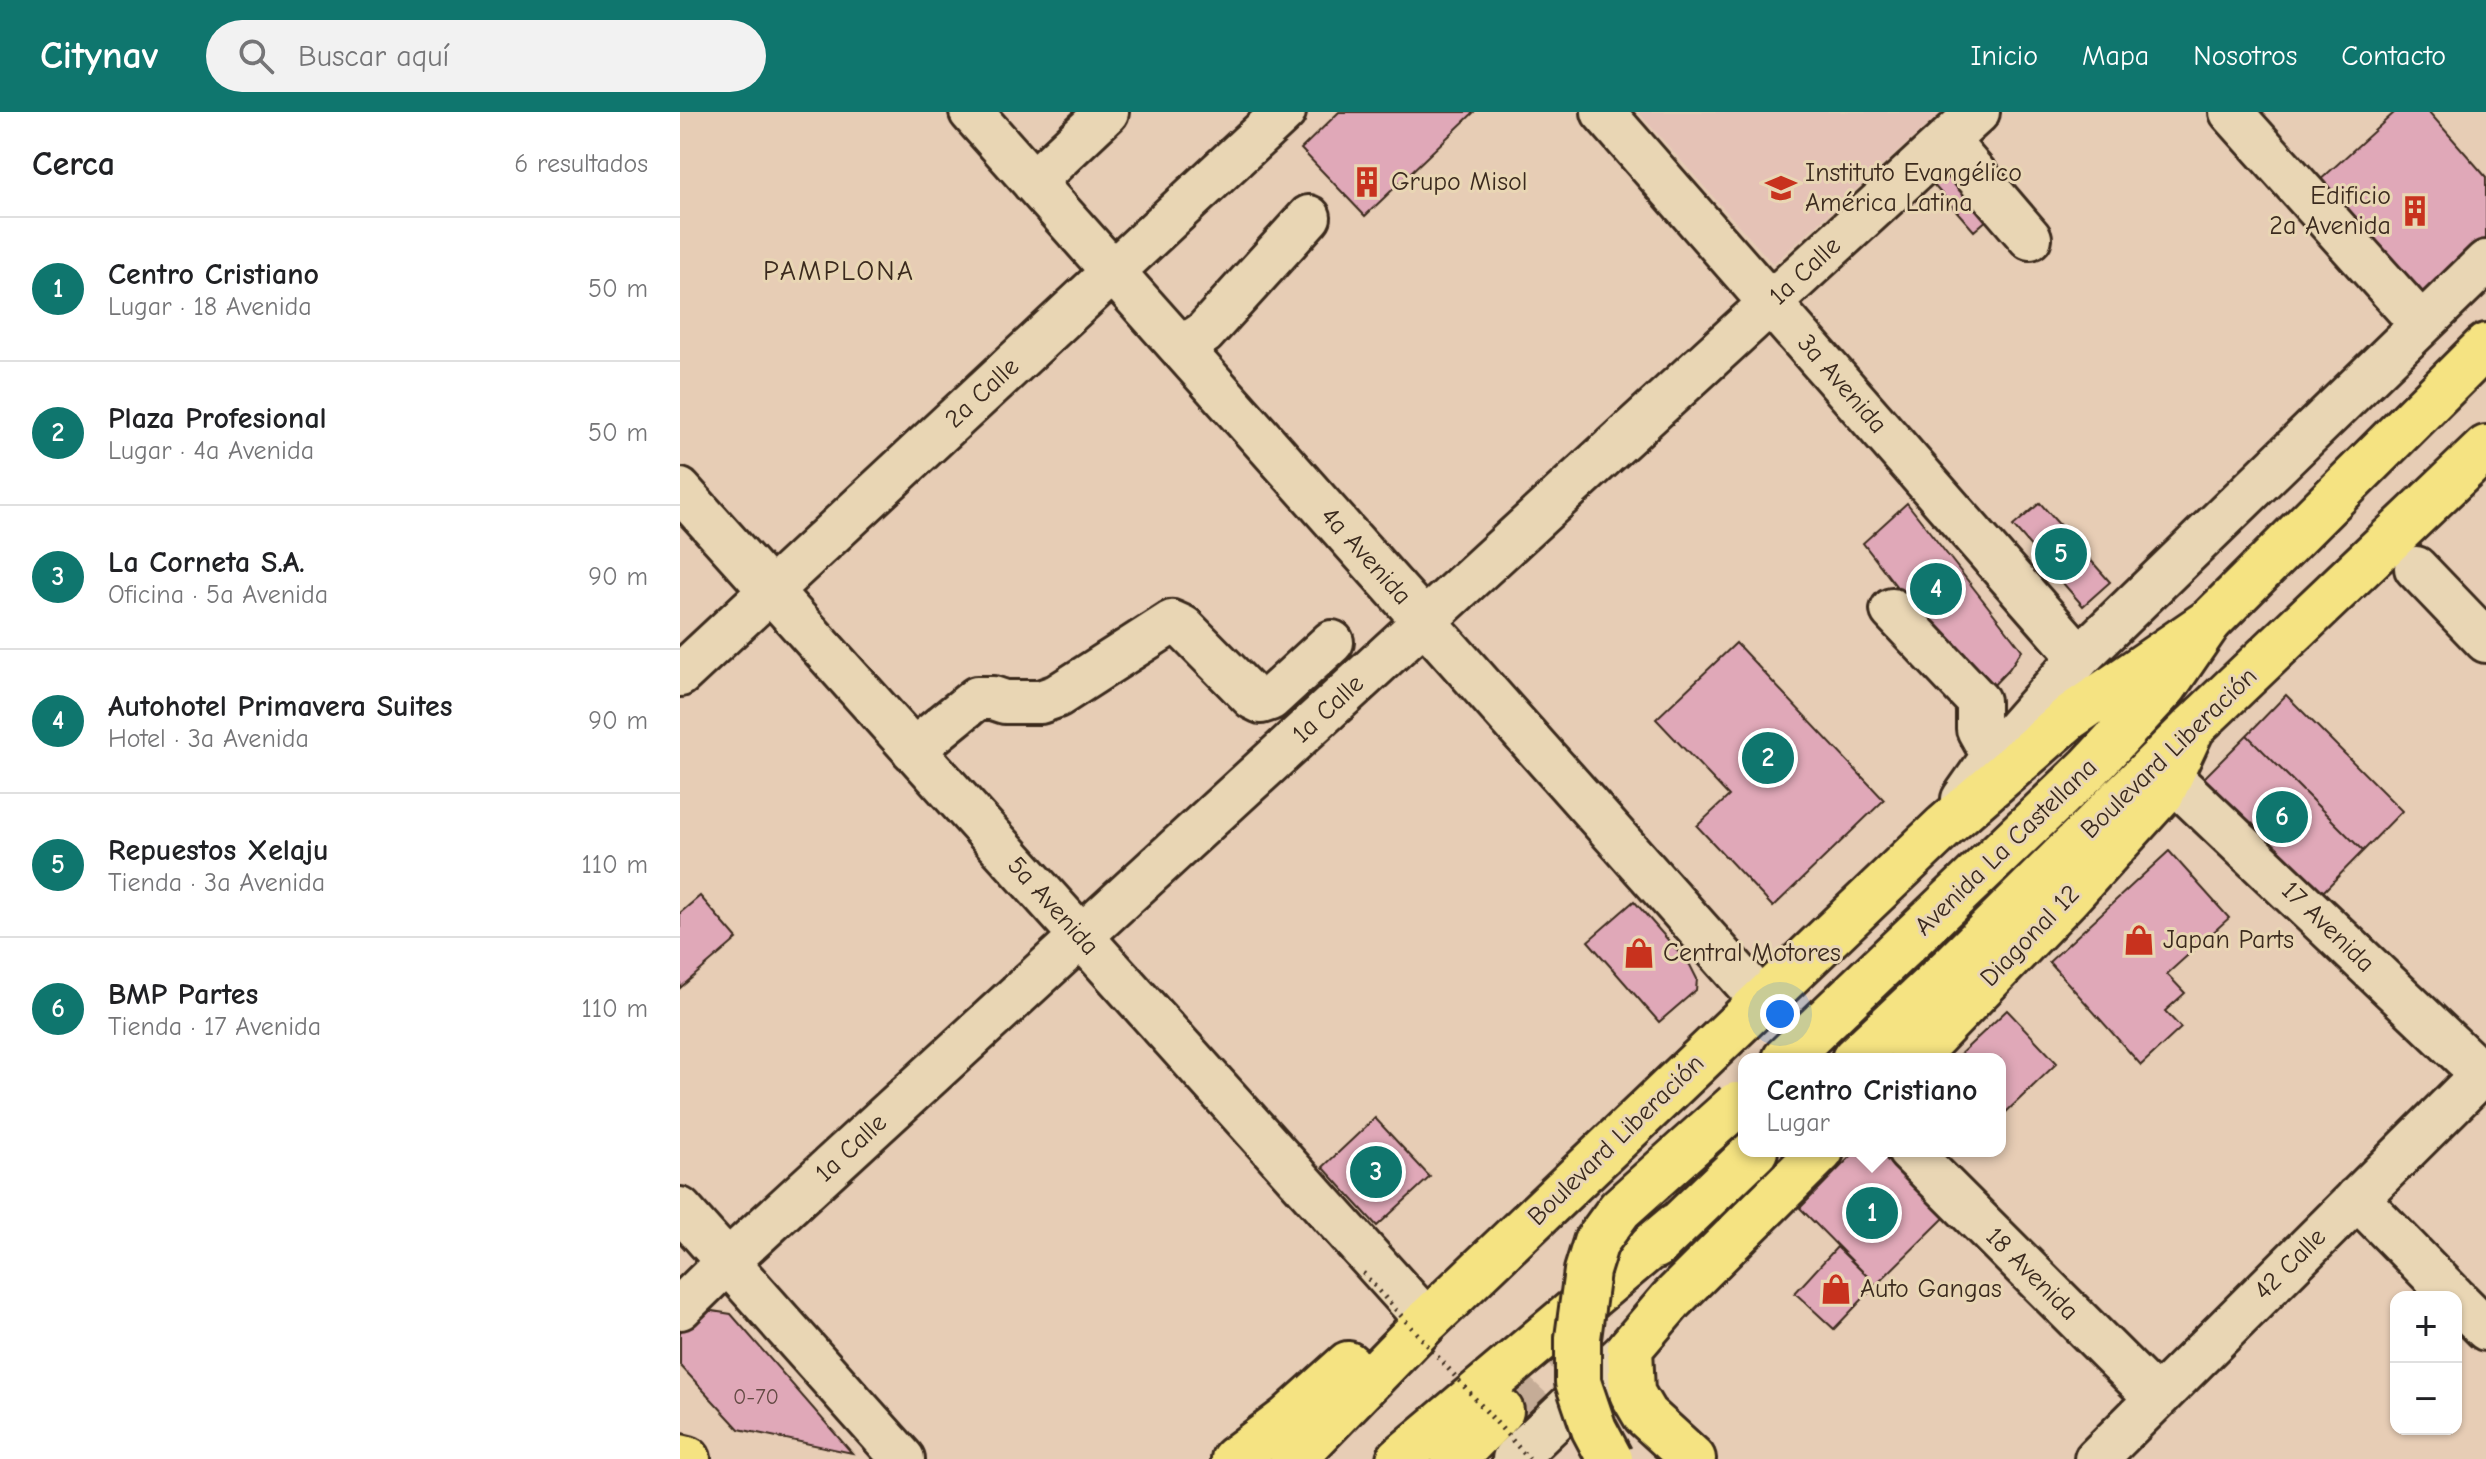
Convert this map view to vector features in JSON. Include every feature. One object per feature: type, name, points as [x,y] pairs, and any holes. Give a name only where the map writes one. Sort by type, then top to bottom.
[{"type":"main road","name":"Boulevard Liberación","points":[[1293,1459],[1427,1321],[1945,826],[2070,717],[2211,620],[2486,346]]},
{"type":"main road","name":"Boulevard Liberación","points":[[1860,1053],[1953,966],[2192,728],[2486,448]]},
{"type":"main road","name":"Avenida La Castellana","points":[[1791,1053],[2090,767],[2165,686],[2211,620]]},
{"type":"main road","name":"Diagonal 12","points":[[1918,1053],[2068,897],[2162,793],[2192,728]]},
{"type":"main road","points":[[1610,1459],[1594,1429],[1578,1382],[1578,1338],[1587,1271],[1596,1242],[1620,1209],[1738,1104]]},
{"type":"main road","points":[[1399,1459],[1675,1226],[1749,1157]]},
{"type":"main road","points":[[1617,1459],[1632,1393],[1630,1348],[1671,1300],[1815,1157]]},
{"type":"main road","points":[[1623,1282],[1675,1226]]},
{"type":"main road","points":[[1234,1459],[1287,1419],[1367,1347],[1427,1321]]},
{"type":"main road","points":[[1632,1393],[1645,1415],[1693,1459]]},
{"type":"main road","points":[[1454,1459],[1501,1411]]},
{"type":"main road","points":[[680,1457],[688,1459]]},
{"type":"street","name":"4a Avenida","points":[[971,112],[1762,1001]]},
{"type":"street","points":[[1033,182],[1107,112]]},
{"type":"street","name":"2a Calle","points":[[680,675],[1284,112]]},
{"type":"street","name":"1a Calle","points":[[680,1308],[1978,112]]},
{"type":"street","points":[[2231,112],[2421,324]]},
{"type":"street","name":"3a Avenida","points":[[1616,117],[1770,302],[2080,657]]},
{"type":"street","points":[[1947,141],[2030,238]]},
{"type":"street","points":[[1181,348],[1204,333],[1309,217]]},
{"type":"street","name":"Boulevard Liberación","points":[[1945,826],[2006,741],[2080,657],[2486,262]]},
{"type":"street","name":"5a Avenida","points":[[680,490],[1427,1321]]},
{"type":"street","points":[[2416,568],[2486,641]]},
{"type":"street","points":[[1892,610],[1978,701],[1999,710],[2006,741]]},
{"type":"street","points":[[913,750],[977,698],[1040,702],[1057,696],[1172,622],[1183,627],[1253,698],[1261,702],[1270,699],[1332,642]]},
{"type":"street","name":"17 Avenida","points":[[2169,776],[2485,1074]]},
{"type":"street","name":"42 Calle","points":[[2096,1459],[2485,1074]]},
{"type":"street","name":"18 Avenida","points":[[1915,1157],[2156,1398]]},
{"type":"street","points":[[2357,1198],[2448,1291]]},
{"type":"street","points":[[680,1209],[903,1459]]},
{"type":"street","points":[[2462,1305],[2486,1329]]},
{"type":"street","points":[[1514,1459],[1630,1348]]},
{"type":"path","points":[[1363,1273],[1529,1459]]},
{"type":"shaded area","name":"Instituto Evangélico América Latina","points":[[1638,112],[1942,112],[1773,264]]},
{"type":"building","name":"Grupo Misol","points":[[1339,112],[1474,112],[1365,216],[1301,149]]},
{"type":"building","name":"Edificio 2a Avenida","points":[[2395,112],[2429,112],[2486,177],[2486,241],[2421,299],[2318,182]]},
{"type":"building","points":[[1947,156],[1996,212],[1974,231],[1925,175]]},
{"type":"building","points":[[1907,503],[2022,650],[1988,691],[1934,635],[1863,543]]},
{"type":"building","points":[[2040,503],[2110,582],[2083,606],[2013,526]]},
{"type":"building","points":[[1736,643],[1884,800],[1773,907],[1697,826],[1729,796],[1656,719]]},
{"type":"building","points":[[2286,695],[2402,811],[2363,851],[2247,735]]},
{"type":"building","points":[[2247,735],[2363,851],[2318,897],[2200,782]]},
{"type":"building","name":"Japan Parts","points":[[2169,851],[2229,918],[2167,974],[2185,993],[2165,1011],[2181,1028],[2141,1065],[2049,962]]},
{"type":"building","points":[[700,896],[737,939],[680,988],[680,913]]},
{"type":"building","name":"Central Motores","points":[[1634,901],[1690,965],[1697,979],[1696,990],[1659,1022],[1588,941]]},
{"type":"building","points":[[2007,1010],[2057,1063],[2006,1112],[2006,1053],[1961,1053]]},
{"type":"building","points":[[1375,1118],[1430,1177],[1377,1226],[1323,1167]]},
{"type":"building","points":[[1850,1157],[1884,1157],[1945,1217],[1876,1285],[1800,1208]]},
{"type":"building","name":"Auto Gangas","points":[[1837,1247],[1876,1285],[1834,1329],[1795,1293]]},
{"type":"building","points":[[706,1310],[731,1314],[852,1453],[739,1429],[680,1365],[680,1332]]},
{"type":"tunnel","points":[[1501,1411],[1587,1320]]},
{"type":"place","name":"Grupo Misol","points":[[1367,182]]},
{"type":"place","name":"Instituto Evangélico América Latina","points":[[1781,188]]},
{"type":"place","name":"Edificio 2a Avenida","points":[[2415,211]]},
{"type":"place","name":"Repuestos Xelaju","points":[[2061,554]]},
{"type":"place","name":"Autohotel Primavera Suites","points":[[1936,589]]},
{"type":"place","name":"Plaza Profesional","points":[[1768,758]]},
{"type":"place","name":"BMP Partes","points":[[2282,817]]},
{"type":"place","name":"Japan Parts","points":[[2139,940]]},
{"type":"place","name":"Central Motores","points":[[1639,953]]},
{"type":"place","name":"La Corneta S.A.","points":[[1376,1172]]},
{"type":"place","name":"Centro Cristiano","points":[[1872,1213]]},
{"type":"place","name":"Auto Gangas","points":[[1836,1289]]},
{"type":"district","name":"PAMPLONA","points":[[839,271]]}]
